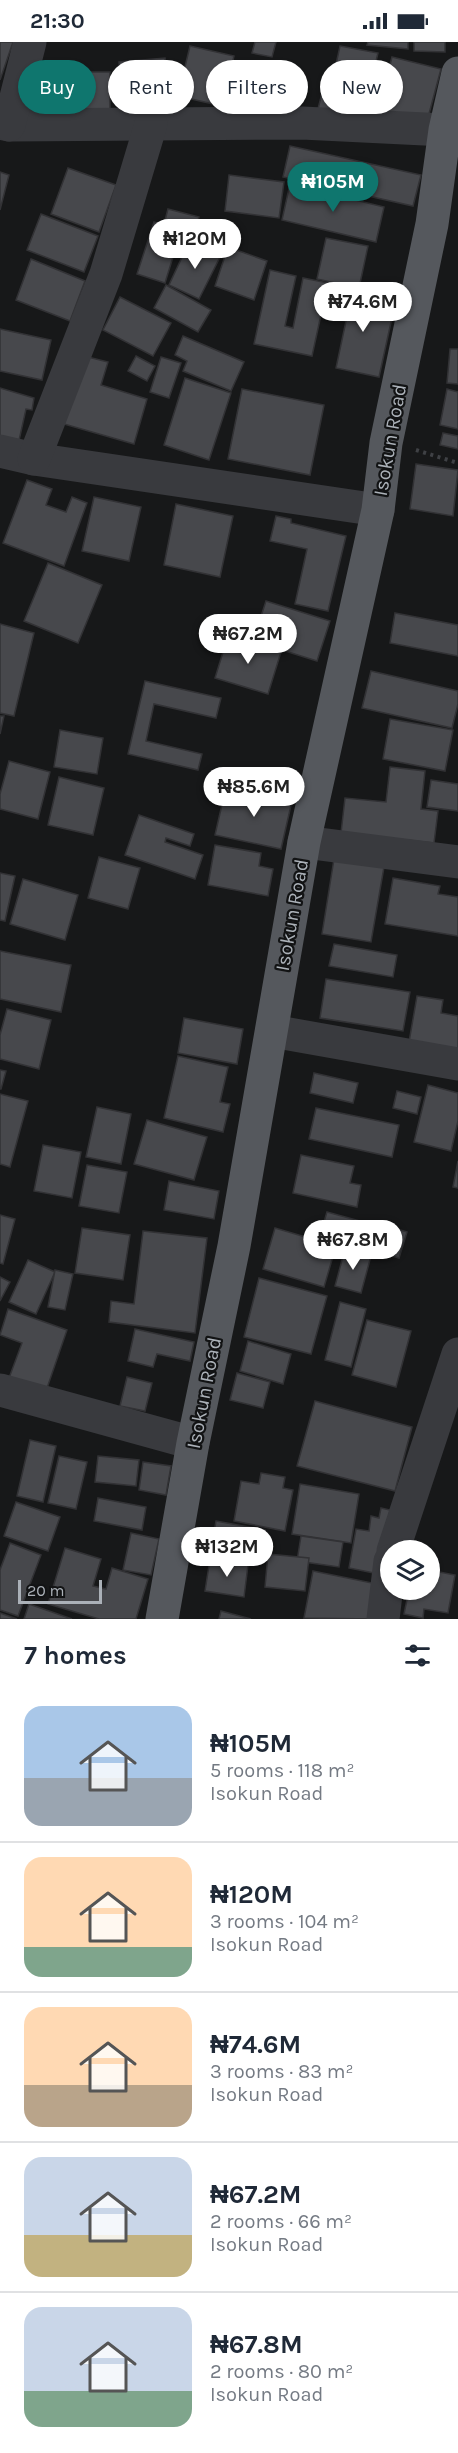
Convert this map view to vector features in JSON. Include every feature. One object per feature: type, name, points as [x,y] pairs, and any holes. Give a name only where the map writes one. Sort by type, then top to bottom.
[{"type":"main road","name":"Isokun Road","points":[[162,1619],[193,1443],[234,1246],[304,842],[378,510],[386,443],[432,224],[445,130],[458,73]]},
{"type":"street","points":[[30,42],[5,124],[302,123],[445,130]]},
{"type":"street","points":[[34,459],[106,274],[151,124]]},
{"type":"street","points":[[0,451],[34,459],[378,510]]},
{"type":"street","points":[[304,842],[458,862]]},
{"type":"street","points":[[272,1031],[458,1064]]},
{"type":"street","points":[[397,1540],[458,1354]]},
{"type":"street","points":[[0,1390],[193,1443]]},
{"type":"street","points":[[383,1619],[385,1600]]},
{"type":"path","points":[[386,443],[436,454],[458,462]]},
{"type":"building","points":[[0,42],[13,42],[0,80]]},
{"type":"building","points":[[255,42],[276,42],[272,57],[252,53]]},
{"type":"building","points":[[368,42],[408,42],[408,49],[367,45]]},
{"type":"building","points":[[414,42],[445,42],[445,52],[414,51]]},
{"type":"building","points":[[190,46],[234,56],[233,60],[206,60],[206,102],[194,100],[194,60],[187,60]]},
{"type":"building","points":[[340,46],[378,53],[376,60],[337,60]]},
{"type":"building","points":[[392,57],[441,69],[426,125],[382,114],[403,114],[403,60],[391,60]]},
{"type":"building","points":[[165,58],[165,60],[142,60]]},
{"type":"building","points":[[96,72],[108,72],[108,113],[96,113]]},
{"type":"building","points":[[320,101],[320,114],[356,114],[353,126],[316,117]]},
{"type":"building","points":[[290,146],[421,175],[413,206],[283,177]]},
{"type":"building","points":[[68,168],[116,185],[99,232],[51,214]]},
{"type":"building","points":[[0,172],[9,175],[0,210]]},
{"type":"building","points":[[229,175],[284,182],[279,218],[225,211]]},
{"type":"building","points":[[290,184],[384,207],[376,242],[282,220]]},
{"type":"building","points":[[168,209],[199,217],[195,232],[164,224]]},
{"type":"building","points":[[41,214],[98,236],[84,272],[27,250]]},
{"type":"building","points":[[154,222],[181,231],[165,283],[137,274]]},
{"type":"building","points":[[326,238],[368,246],[359,288],[317,279]]},
{"type":"building","points":[[190,240],[221,255],[199,299],[169,285]]},
{"type":"building","points":[[228,247],[267,261],[254,300],[215,286]]},
{"type":"building","points":[[31,259],[85,281],[70,321],[16,300]]},
{"type":"building","points":[[270,270],[296,276],[285,326],[293,328],[303,278],[328,283],[312,356],[254,344]]},
{"type":"building","points":[[166,285],[211,310],[198,332],[154,308]]},
{"type":"building","points":[[340,292],[395,304],[379,377],[336,368],[346,321],[334,318]]},
{"type":"building","points":[[120,297],[171,323],[153,356],[103,330]]},
{"type":"building","points":[[0,329],[51,340],[42,380],[0,371]]},
{"type":"building","points":[[183,336],[244,362],[231,391],[183,371],[187,361],[175,355]]},
{"type":"building","points":[[450,349],[458,349],[458,384],[447,383]]},
{"type":"building","points":[[84,356],[108,362],[101,385],[147,399],[134,444],[64,424]]},
{"type":"building","points":[[136,356],[155,366],[147,381],[128,371]]},
{"type":"building","points":[[161,357],[181,363],[169,398],[150,392]]},
{"type":"building","points":[[185,378],[231,393],[209,460],[164,445]]},
{"type":"building","points":[[0,388],[34,398],[32,410],[26,409],[18,445],[0,441]]},
{"type":"building","points":[[242,389],[324,405],[310,475],[228,459]]},
{"type":"building","points":[[447,389],[458,392],[458,429],[440,425]]},
{"type":"building","points":[[443,433],[458,436],[458,449],[440,445]]},
{"type":"building","points":[[416,464],[458,470],[453,516],[410,509]]},
{"type":"building","points":[[27,480],[52,489],[46,505],[66,512],[72,497],[87,503],[64,566],[3,543]]},
{"type":"building","points":[[94,497],[141,507],[129,561],[82,551]]},
{"type":"building","points":[[176,504],[233,516],[220,577],[164,565]]},
{"type":"building","points":[[276,516],[291,519],[291,523],[346,536],[328,611],[295,604],[307,549],[270,541]]},
{"type":"building","points":[[48,563],[102,585],[78,643],[24,621]]},
{"type":"building","points":[[266,601],[330,621],[317,661],[253,641]]},
{"type":"building","points":[[395,613],[458,625],[458,656],[390,643]]},
{"type":"building","points":[[0,624],[34,633],[14,716],[0,713]]},
{"type":"building","points":[[228,636],[281,652],[268,694],[215,678]]},
{"type":"building","points":[[371,671],[458,691],[458,704],[452,728],[362,708]]},
{"type":"building","points":[[145,681],[221,698],[216,718],[154,704],[146,741],[202,754],[198,770],[128,754]]},
{"type":"building","points":[[0,716],[4,716],[0,734]]},
{"type":"building","points":[[390,719],[453,730],[445,771],[383,759]]},
{"type":"building","points":[[60,730],[103,738],[97,774],[54,767]]},
{"type":"building","points":[[9,761],[50,772],[38,819],[0,809],[0,794]]},
{"type":"building","points":[[390,767],[425,771],[421,809],[438,811],[434,843],[341,833],[345,798],[386,802]]},
{"type":"building","points":[[59,777],[104,788],[93,835],[48,825]]},
{"type":"building","points":[[431,780],[458,784],[458,811],[427,807]]},
{"type":"building","points":[[226,787],[292,801],[281,849],[215,835]]},
{"type":"building","points":[[139,815],[194,834],[190,846],[166,838],[165,842],[203,855],[195,879],[125,855]]},
{"type":"building","points":[[215,845],[261,853],[259,866],[273,869],[268,896],[208,885]]},
{"type":"building","points":[[99,857],[140,868],[128,909],[88,898]]},
{"type":"building","points":[[334,859],[384,867],[371,942],[322,934]]},
{"type":"building","points":[[0,873],[15,876],[5,921],[0,920]]},
{"type":"building","points":[[393,878],[440,886],[438,894],[458,897],[458,936],[385,924]]},
{"type":"building","points":[[23,879],[78,895],[65,940],[10,924]]},
{"type":"building","points":[[334,944],[397,955],[393,977],[329,966]]},
{"type":"building","points":[[0,951],[71,965],[61,1012],[0,999]]},
{"type":"building","points":[[326,979],[410,992],[403,1031],[320,1018]]},
{"type":"building","points":[[417,996],[443,1000],[441,1013],[458,1016],[458,1051],[409,1042]]},
{"type":"building","points":[[7,1009],[51,1020],[39,1069],[0,1059],[0,1035]]},
{"type":"building","points":[[184,1018],[243,1029],[237,1064],[178,1053]]},
{"type":"building","points":[[178,1056],[228,1067],[220,1102],[230,1104],[223,1132],[164,1118]]},
{"type":"building","points":[[0,1070],[6,1071],[1,1089],[0,1089]]},
{"type":"building","points":[[314,1073],[358,1083],[353,1103],[310,1093]]},
{"type":"building","points":[[428,1085],[458,1093],[458,1121],[451,1151],[414,1142]]},
{"type":"building","points":[[397,1091],[421,1097],[417,1114],[393,1108]]},
{"type":"building","points":[[0,1094],[28,1101],[10,1167],[0,1164]]},
{"type":"building","points":[[97,1107],[131,1114],[121,1164],[86,1157]]},
{"type":"building","points":[[316,1108],[399,1125],[392,1157],[309,1139]]},
{"type":"building","points":[[147,1120],[207,1137],[194,1180],[134,1164]]},
{"type":"building","points":[[43,1145],[81,1152],[72,1198],[34,1191]]},
{"type":"building","points":[[301,1155],[354,1166],[350,1183],[361,1185],[357,1207],[293,1193]]},
{"type":"building","points":[[458,1161],[458,1188],[453,1187]]},
{"type":"building","points":[[87,1165],[127,1172],[119,1213],[79,1206]]},
{"type":"building","points":[[169,1181],[219,1191],[214,1219],[164,1210]]},
{"type":"building","points":[[327,1212],[360,1221],[357,1231],[368,1233],[371,1221],[407,1232],[399,1258],[320,1235]]},
{"type":"building","points":[[0,1215],[15,1219],[3,1264],[0,1263]]},
{"type":"building","points":[[82,1228],[130,1235],[123,1280],[75,1273]]},
{"type":"building","points":[[275,1228],[336,1246],[324,1287],[263,1269]]},
{"type":"building","points":[[143,1231],[207,1238],[195,1333],[109,1322],[111,1301],[134,1304]]},
{"type":"building","points":[[345,1249],[371,1256],[361,1293],[335,1286]]},
{"type":"building","points":[[28,1260],[55,1272],[36,1314],[9,1302]]},
{"type":"building","points":[[55,1270],[73,1274],[65,1310],[48,1307]]},
{"type":"building","points":[[0,1277],[10,1282],[0,1301]]},
{"type":"building","points":[[259,1278],[327,1296],[311,1354],[244,1337]]},
{"type":"building","points":[[340,1302],[366,1309],[351,1367],[325,1360]]},
{"type":"building","points":[[8,1309],[67,1330],[46,1391],[9,1378],[22,1343],[0,1335]]},
{"type":"building","points":[[367,1320],[411,1331],[396,1387],[352,1375]]},
{"type":"building","points":[[135,1329],[194,1342],[190,1361],[157,1354],[153,1367],[128,1361]]},
{"type":"building","points":[[248,1341],[291,1354],[283,1384],[240,1371]]},
{"type":"building","points":[[237,1373],[270,1382],[263,1408],[230,1400]]},
{"type":"building","points":[[127,1377],[152,1383],[145,1411],[120,1406]]},
{"type":"building","points":[[315,1401],[412,1427],[395,1491],[297,1466]]},
{"type":"building","points":[[30,1440],[56,1446],[43,1502],[17,1496]]},
{"type":"building","points":[[59,1456],[87,1462],[76,1509],[48,1503]]},
{"type":"building","points":[[98,1456],[139,1460],[136,1486],[95,1482]]},
{"type":"building","points":[[143,1462],[171,1466],[166,1495],[139,1490]]},
{"type":"building","points":[[261,1473],[285,1477],[283,1488],[293,1490],[285,1531],[234,1521],[241,1481],[259,1484]]},
{"type":"building","points":[[300,1484],[359,1494],[351,1543],[292,1534]]},
{"type":"building","points":[[98,1498],[146,1507],[142,1530],[94,1521]]},
{"type":"building","points":[[16,1502],[60,1517],[48,1551],[4,1536]]},
{"type":"building","points":[[381,1508],[390,1510],[385,1540],[380,1540],[379,1574],[349,1568],[356,1529],[369,1531],[371,1516],[379,1518]]},
{"type":"building","points":[[216,1521],[265,1530],[258,1564],[210,1556]]},
{"type":"building","points":[[131,1533],[159,1539],[151,1575],[123,1570]]},
{"type":"building","points":[[301,1536],[343,1542],[339,1567],[297,1561]]},
{"type":"building","points":[[10,1543],[41,1555],[18,1616],[0,1610],[0,1570]]},
{"type":"building","points":[[65,1548],[101,1559],[93,1586],[106,1589],[112,1568],[148,1579],[136,1619],[99,1619],[48,1604]]},
{"type":"building","points":[[268,1554],[309,1558],[305,1591],[265,1587]]},
{"type":"building","points":[[210,1559],[248,1565],[244,1597],[205,1591]]},
{"type":"building","points":[[313,1571],[380,1585],[375,1619],[304,1618]]},
{"type":"building","points":[[440,1572],[455,1575],[448,1613],[424,1609],[423,1618],[404,1614],[407,1600],[440,1600]]},
{"type":"building","points":[[29,1604],[72,1619],[24,1619]]},
{"type":"building","points":[[221,1611],[251,1619],[219,1619]]},
{"type":"building","points":[[0,1613],[17,1619],[0,1619]]}]
